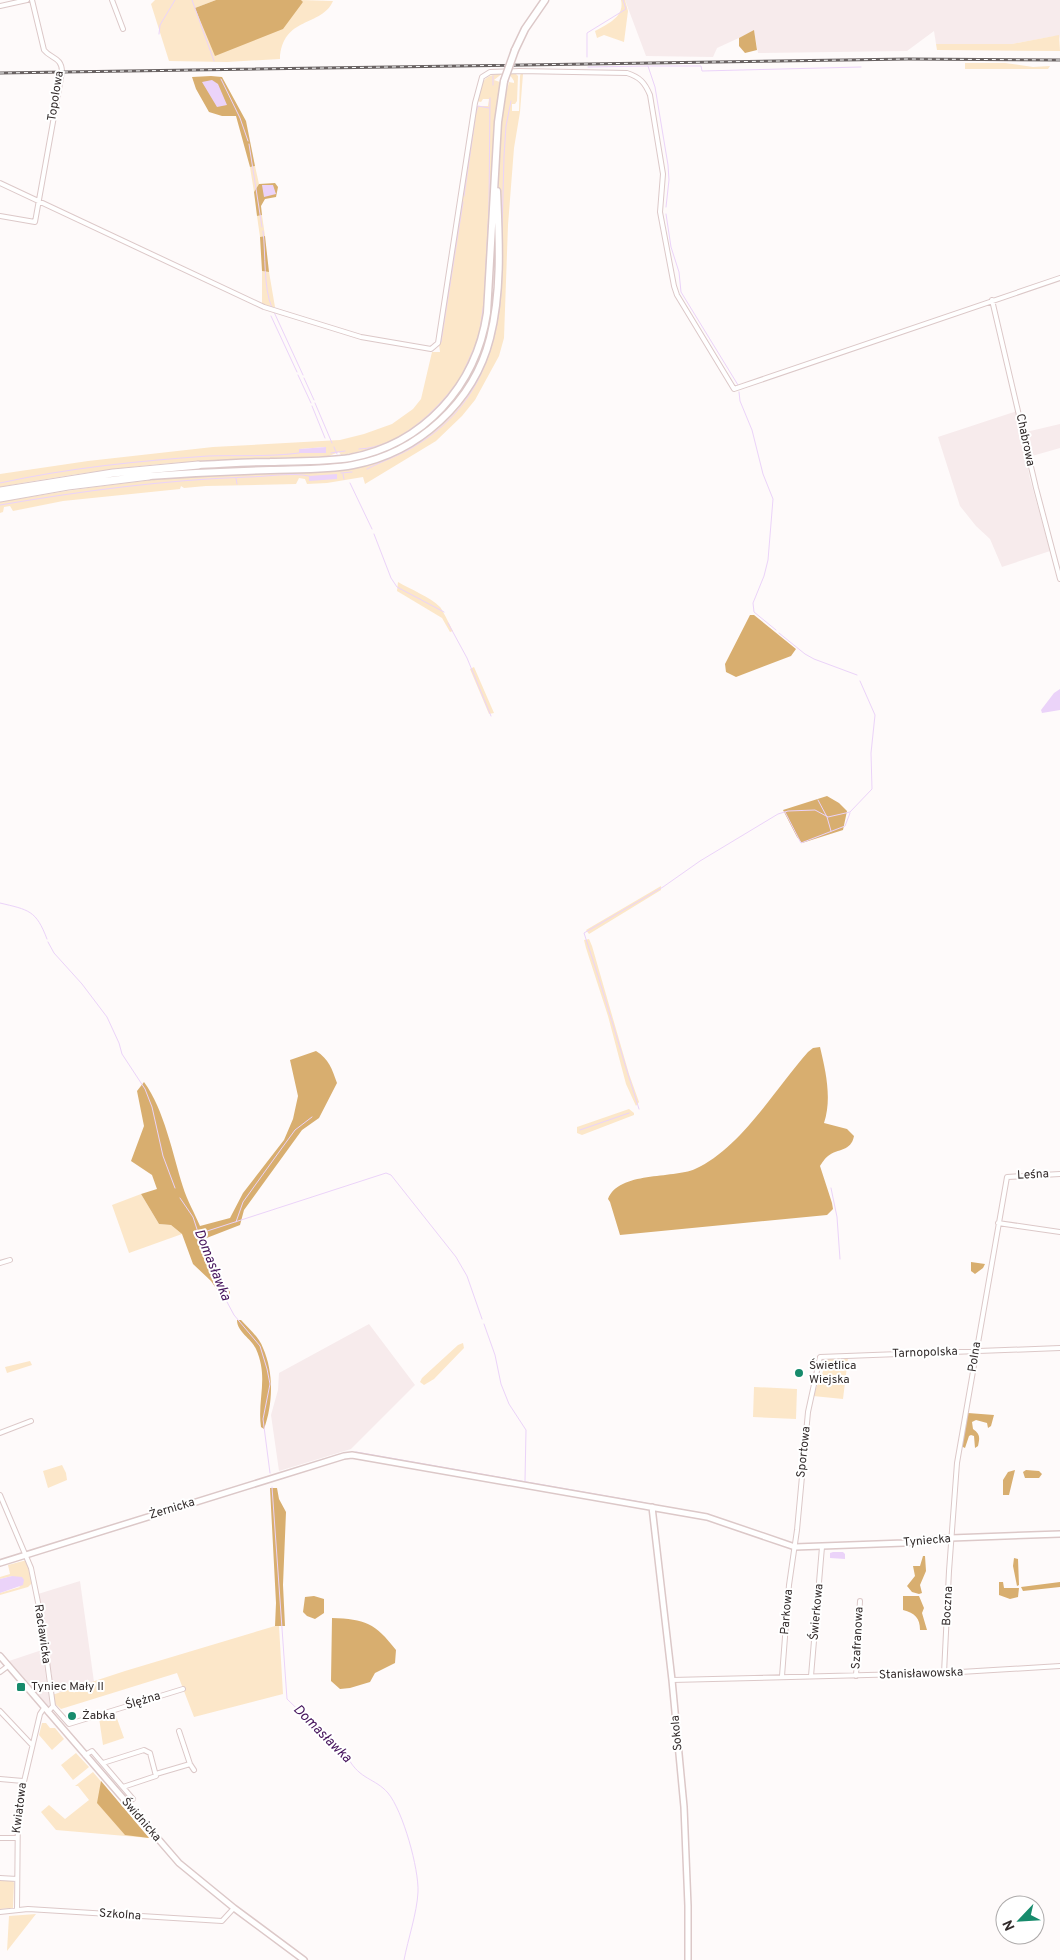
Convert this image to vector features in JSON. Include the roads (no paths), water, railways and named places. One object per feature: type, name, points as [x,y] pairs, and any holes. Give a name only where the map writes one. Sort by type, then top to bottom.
[{"type":"highway","points":[[0,491],[113,473],[198,465],[324,461],[363,455],[385,448],[426,424],[445,406],[470,370],[478,352],[486,325],[489,300],[498,111],[504,81],[515,50],[525,29],[544,0]]},
{"type":"highway","points":[[0,498],[68,486],[149,476],[325,468],[352,465],[376,459],[420,437],[440,421],[457,403],[479,369],[490,339],[494,319],[498,272],[496,157]]},
{"type":"street","points":[[0,6],[27,0]]},
{"type":"street","name":"Topolowa","points":[[32,0],[44,50],[46,53],[57,58],[62,68],[39,202]]},
{"type":"street","points":[[112,0],[123,29]]},
{"type":"street","points":[[0,184],[269,309],[361,337],[430,349],[438,343],[477,90],[482,77],[490,72],[519,71],[627,73],[640,78],[650,95],[663,174],[660,212],[677,295],[734,389],[1060,278]]},
{"type":"street","points":[[0,216],[35,222],[39,202]]},
{"type":"street","name":"Chabrowa","points":[[992,300],[1036,488],[1060,579]]},
{"type":"street","name":"Leśna","points":[[1007,1177],[1060,1174]]},
{"type":"street","name":"Polna","points":[[951,1538],[957,1463],[1007,1177]]},
{"type":"street","points":[[998,1223],[1060,1232]]},
{"type":"street","points":[[0,1264],[10,1260]]},
{"type":"street","name":"Tarnopolska","points":[[820,1358],[1060,1348]]},
{"type":"street","name":"Sportowa","points":[[795,1547],[809,1402],[820,1358]]},
{"type":"street","points":[[0,1433],[31,1421]]},
{"type":"street","name":"Tyniecka","points":[[344,1456],[372,1458],[707,1517],[795,1547],[1060,1534]]},
{"type":"street","name":"Żernicka","points":[[0,1563],[344,1456]]},
{"type":"street","points":[[0,1495],[26,1555]]},
{"type":"street","name":"Sokola","points":[[652,1508],[672,1680],[685,1824],[688,1960]]},
{"type":"street","name":"Boczna","points":[[944,1673],[951,1538]]},
{"type":"street","name":"Parkowa","points":[[782,1676],[795,1547]]},
{"type":"street","name":"Świerkowa","points":[[811,1676],[822,1547]]},
{"type":"street","name":"Racławicka","points":[[26,1555],[31,1568],[41,1617],[53,1706]]},
{"type":"street","name":"Szafranowa","points":[[856,1676],[860,1601]]},
{"type":"street","name":"Świdnicka","points":[[0,1656],[179,1863],[234,1908],[304,1960]]},
{"type":"street","points":[[0,1672],[8,1666]]},
{"type":"street","name":"Stanisławowska","points":[[672,1680],[944,1673],[1060,1666]]},
{"type":"street","name":"Ślężna","points":[[53,1706],[69,1724],[183,1689]]},
{"type":"street","points":[[46,1710],[53,1706]]},
{"type":"street","points":[[0,1710],[32,1745]]},
{"type":"street","name":"Kwiatowa","points":[[18,1910],[16,1838],[18,1807],[40,1714],[46,1710]]},
{"type":"street","points":[[180,1731],[190,1764],[194,1770]]},
{"type":"street","points":[[103,1763],[146,1750],[150,1753],[156,1774]]},
{"type":"street","points":[[85,1755],[92,1751],[134,1799]]},
{"type":"street","points":[[123,1787],[152,1778],[156,1774],[190,1764]]},
{"type":"street","points":[[0,1779],[23,1781]]},
{"type":"street","points":[[0,1838],[16,1838]]},
{"type":"street","points":[[0,1878],[17,1879]]},
{"type":"street","name":"Szkolna","points":[[0,1912],[28,1909],[222,1921],[234,1908]]},
{"type":"waterway","points":[[159,34],[160,25],[175,0]]},
{"type":"waterway","points":[[192,0],[214,61]]},
{"type":"waterway","points":[[587,57],[587,33],[626,9],[623,0]]},
{"type":"waterway","points":[[648,66],[701,66],[702,71],[861,67]]},
{"type":"waterway","points":[[588,67],[648,66],[655,87],[668,165],[669,180],[666,207]]},
{"type":"waterway","points":[[493,76],[493,85]]},
{"type":"waterway","points":[[221,79],[240,118],[248,141]]},
{"type":"waterway","points":[[462,375],[480,330],[484,302],[489,208],[490,98]]},
{"type":"waterway","points":[[502,232],[506,126],[511,101]]},
{"type":"waterway","points":[[476,113],[478,106],[489,108]]},
{"type":"waterway","points":[[464,196],[475,120]]},
{"type":"waterway","points":[[249,144],[262,227]]},
{"type":"waterway","points":[[441,342],[463,202]]},
{"type":"waterway","points":[[666,214],[671,247],[679,272],[681,292],[738,385]]},
{"type":"waterway","points":[[263,231],[267,290],[272,308]]},
{"type":"waterway","points":[[367,469],[412,448],[440,428],[458,410],[472,391],[492,346],[501,297],[502,271]]},
{"type":"waterway","points":[[274,312],[303,375]]},
{"type":"waterway","points":[[271,316],[297,372]]},
{"type":"waterway","points":[[298,375],[311,403]]},
{"type":"waterway","points":[[304,378],[314,400]]},
{"type":"waterway","points":[[359,449],[374,447],[402,435],[428,415],[458,381]]},
{"type":"waterway","points":[[739,392],[740,401],[752,430],[763,474],[773,499],[768,560],[753,603],[754,612],[776,630]]},
{"type":"waterway","points":[[315,403],[332,443]]},
{"type":"waterway","points":[[312,406],[325,438]]},
{"type":"waterway","points":[[334,447],[337,454]]},
{"type":"waterway","points":[[331,453],[345,451]]},
{"type":"waterway","points":[[0,483],[51,473],[129,463],[208,456],[299,453]]},
{"type":"waterway","points":[[341,473],[352,472]]},
{"type":"waterway","points":[[343,474],[344,479]]},
{"type":"waterway","points":[[0,505],[154,483],[216,478],[309,476]]},
{"type":"waterway","points":[[236,478],[237,484]]},
{"type":"waterway","points":[[350,483],[372,529]]},
{"type":"waterway","points":[[374,534],[391,578],[397,587],[444,612]]},
{"type":"waterway","points":[[448,623],[467,658],[491,716]]},
{"type":"waterway","points":[[779,633],[814,659],[857,675]]},
{"type":"waterway","points":[[639,1109],[584,933],[663,887],[700,861],[778,814],[788,811],[815,810],[828,817],[850,812],[872,789],[871,753],[875,715],[860,681]]},
{"type":"waterway","points":[[818,800],[827,817],[831,831]]},
{"type":"waterway","points":[[785,812],[801,843],[845,826],[850,813]]},
{"type":"waterway","name":"Domasławka","points":[[0,903],[30,913],[39,922],[47,939]]},
{"type":"waterway","name":"Domasławka","points":[[48,942],[54,953],[82,984],[107,1017],[122,1054],[145,1089],[152,1107],[163,1156],[175,1188]]},
{"type":"waterway","points":[[580,1130],[629,1113]]},
{"type":"waterway","points":[[236,1222],[243,1202],[279,1152],[295,1130],[312,1117]]},
{"type":"waterway","points":[[198,1234],[386,1173],[391,1175],[456,1257],[467,1276],[482,1319]]},
{"type":"waterway","points":[[831,1188],[837,1217],[840,1259]]},
{"type":"waterway","name":"Domasławka","points":[[180,1198],[193,1217],[206,1257],[234,1315],[260,1346],[270,1384],[263,1419],[270,1473]]},
{"type":"waterway","points":[[484,1324],[495,1355],[501,1384],[509,1404],[526,1430],[525,1481]]},
{"type":"waterway","points":[[356,1452],[646,1503]]},
{"type":"waterway","name":"Domasławka","points":[[272,1487],[287,1699],[348,1758],[357,1771],[383,1788],[394,1801],[409,1841],[418,1882],[414,1917],[404,1960]]},
{"type":"railway","points":[[0,73],[908,59],[1060,60]]},
{"type":"place","name":"Świetlica Wiejska","points":[[799,1373]]},
{"type":"place","name":"Tyniec Mały II","points":[[21,1687]]},
{"type":"place","name":"Żabka","points":[[72,1716]]}]
